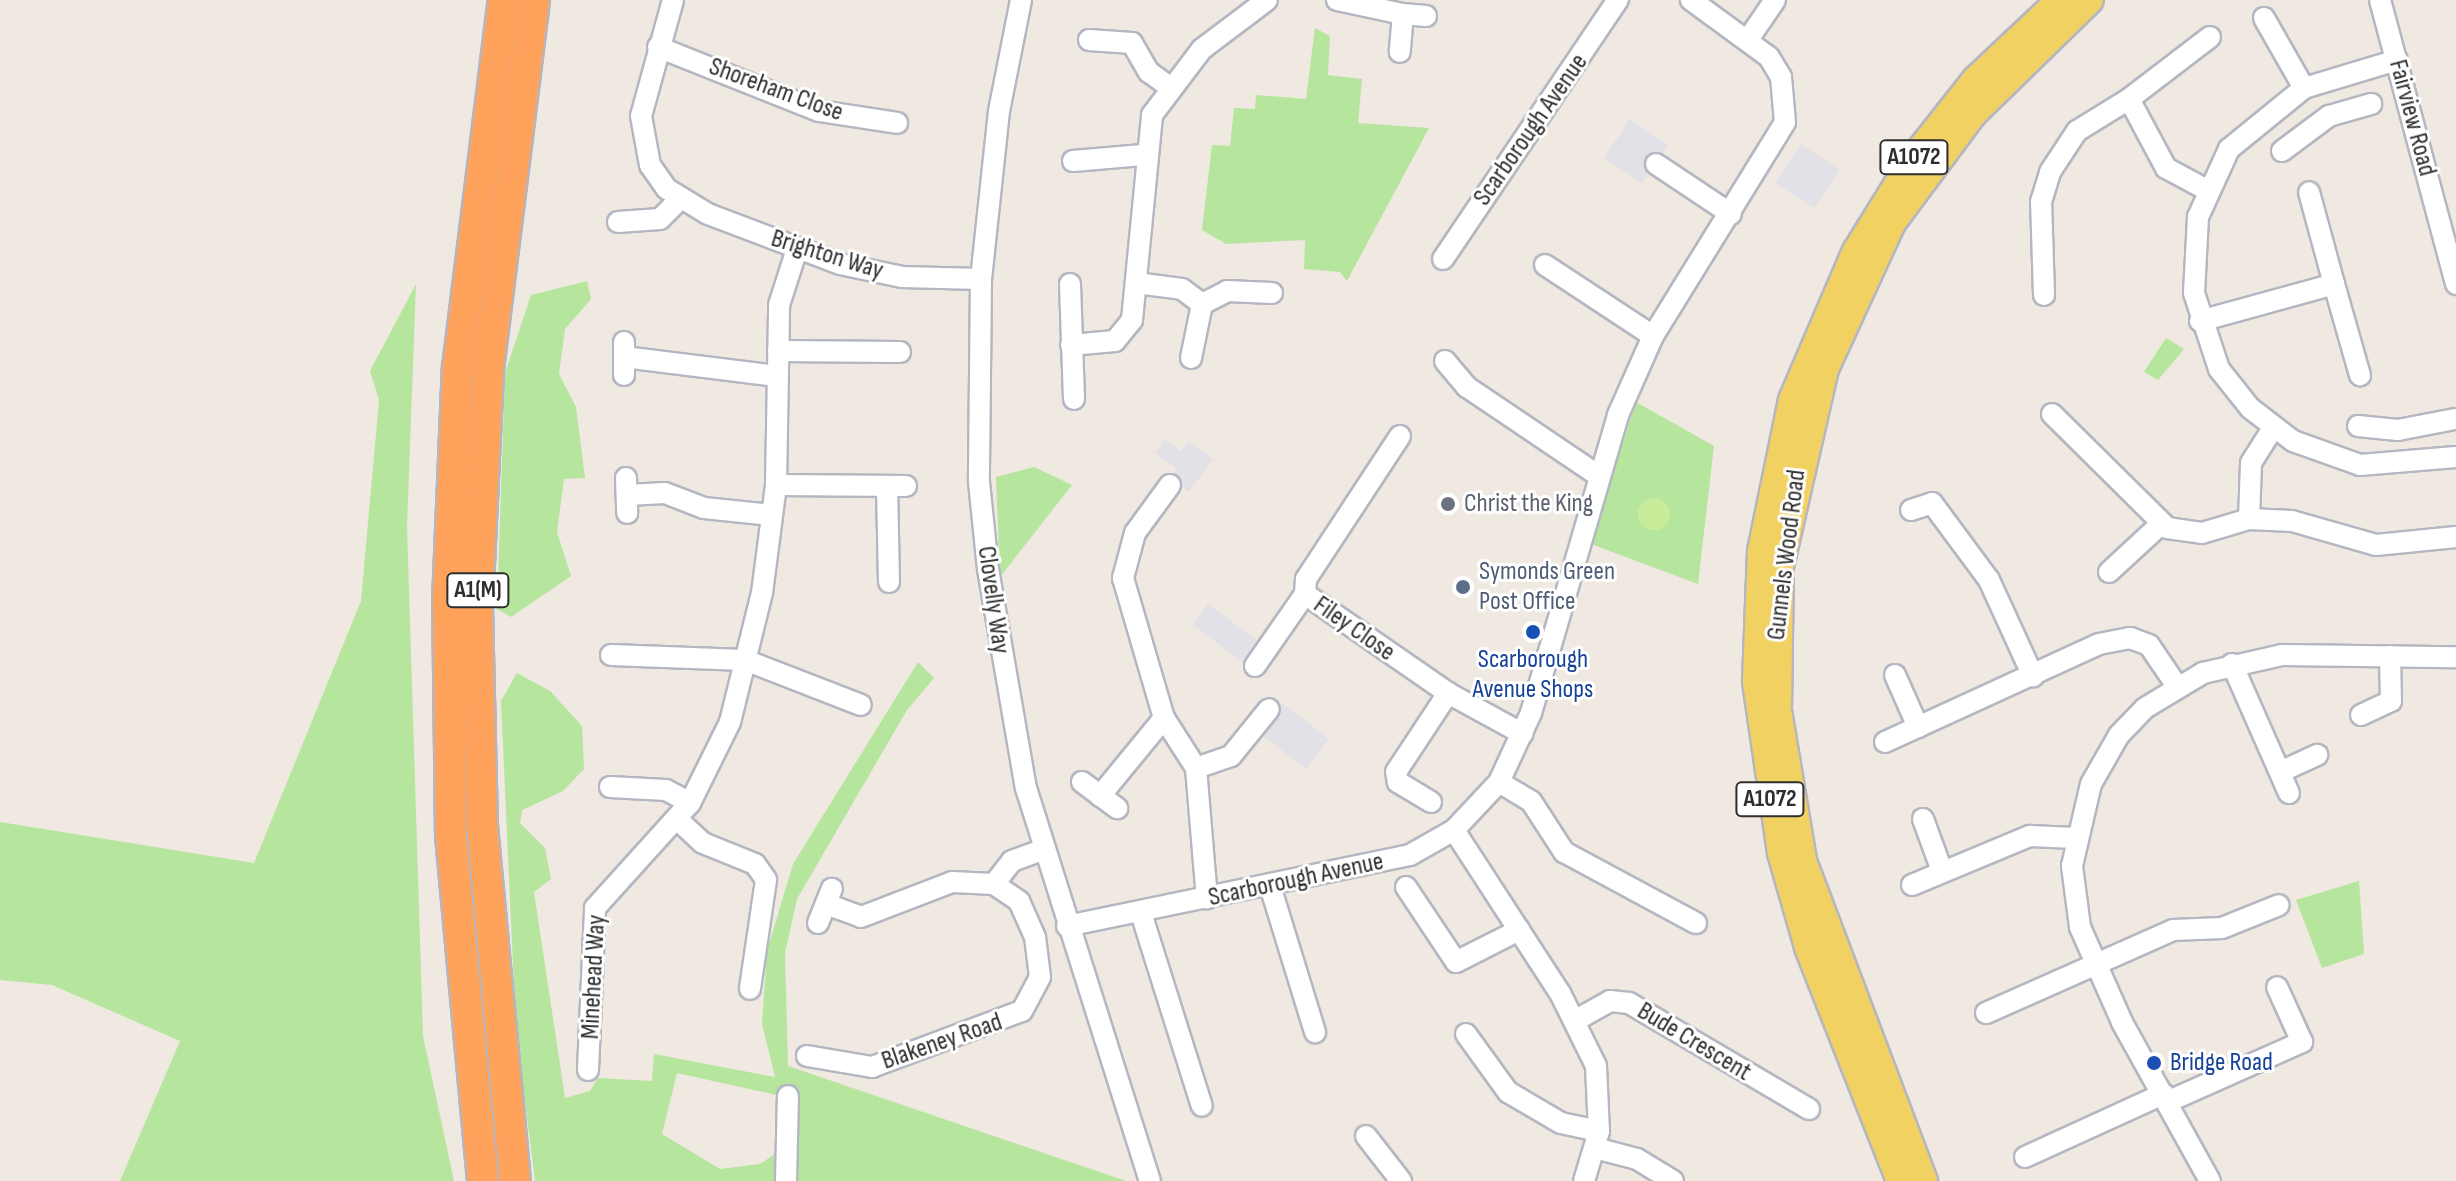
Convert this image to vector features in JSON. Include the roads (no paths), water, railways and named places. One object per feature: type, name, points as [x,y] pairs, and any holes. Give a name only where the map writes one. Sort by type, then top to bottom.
[{"type":"highway","name":"A1(M)","points":[[483,1181],[451,837],[448,601],[458,367],[504,0]]},
{"type":"highway","name":"A1(M)","points":[[515,1181],[483,843],[477,607],[488,370],[534,0]]},
{"type":"main road","name":"Gunnels Wood Road","points":[[1900,1181],[1808,947],[1781,853],[1760,735],[1761,551],[1792,400],[1810,345],[1856,251],[1915,156],[1976,79],[2060,0]]},
{"type":"main road","name":"Gunnels Wood Road","points":[[1924,1181],[1826,934],[1786,779],[1776,617],[1808,422],[1850,305],[1916,186],[2009,74],[2090,0]]},
{"type":"street","name":"Brighton Way","points":[[673,0],[658,47],[641,128],[650,165],[679,200],[797,249],[882,274],[981,279]]},
{"type":"street","name":"Clovelly Way","points":[[1021,0],[999,111],[981,279],[978,455],[993,615],[1043,850],[1150,1181]]},
{"type":"street","points":[[1071,345],[1115,341],[1132,320],[1143,155],[1152,115],[1168,86],[1202,49],[1267,0]]},
{"type":"street","points":[[1337,0],[1426,16]]},
{"type":"street","name":"Scarborough Avenue","points":[[1443,259],[1618,0]]},
{"type":"street","name":"Scarborough Avenue","points":[[1067,926],[1271,889],[1410,855],[1454,830],[1499,782],[1523,734],[1596,474],[1653,336],[1785,122],[1781,77],[1749,38],[1691,0]]},
{"type":"street","points":[[1749,38],[1775,0]]},
{"type":"street","name":"Fairview Road","points":[[2380,0],[2456,284]]},
{"type":"street","points":[[1400,52],[1403,14]]},
{"type":"street","points":[[2264,18],[2304,88]]},
{"type":"street","points":[[2044,295],[2041,202],[2050,172],[2077,131],[2129,99],[2210,37]]},
{"type":"street","points":[[1089,40],[1132,43],[1149,72],[1168,86]]},
{"type":"street","name":"Shoreham Close","points":[[658,47],[819,111],[897,123]]},
{"type":"street","points":[[2397,60],[2304,88],[2264,114],[2229,149],[2207,190],[2191,269],[2200,321],[2219,369],[2273,428],[2314,451],[2360,465],[2456,457]]},
{"type":"street","points":[[2129,99],[2166,168],[2207,190]]},
{"type":"street","points":[[2264,114],[2287,145],[2329,116],[2371,104]]},
{"type":"street","points":[[1073,161],[1143,155]]},
{"type":"street","points":[[1656,164],[1731,214]]},
{"type":"street","points":[[2309,192],[2360,375]]},
{"type":"street","points":[[627,216],[660,219],[679,200]]},
{"type":"street","name":"Minehead Way","points":[[588,1070],[595,908],[690,803],[730,722],[772,515],[776,485],[781,290],[797,249]]},
{"type":"street","points":[[1545,265],[1653,336]]},
{"type":"street","points":[[1136,283],[1182,289],[1202,304]]},
{"type":"street","points":[[1070,284],[1074,399]]},
{"type":"street","points":[[2200,321],[2334,284]]},
{"type":"street","points":[[1202,304],[1227,291],[1272,293]]},
{"type":"street","points":[[1191,358],[1202,304]]},
{"type":"street","points":[[778,351],[900,352]]},
{"type":"street","points":[[624,358],[777,376]]},
{"type":"street","points":[[1445,361],[1467,387],[1596,474]]},
{"type":"street","points":[[2052,414],[2161,524],[2194,534],[2249,519],[2292,521],[2376,545],[2456,537]]},
{"type":"street","points":[[2360,465],[2362,427],[2455,419]]},
{"type":"street","points":[[2249,519],[2251,463],[2273,428]]},
{"type":"street","name":"Filey Close","points":[[1400,436],[1306,579],[1305,594],[1448,693],[1523,734]]},
{"type":"street","points":[[776,485],[896,486],[889,582]]},
{"type":"street","points":[[1170,485],[1135,533],[1123,578],[1164,718],[1196,768],[1207,899]]},
{"type":"street","points":[[627,495],[665,493],[704,508],[772,515]]},
{"type":"street","points":[[1911,510],[1952,494]]},
{"type":"street","points":[[1932,503],[1989,580],[2033,676]]},
{"type":"street","points":[[2109,572],[2161,524]]},
{"type":"street","points":[[1255,666],[1305,594]]},
{"type":"street","points":[[1885,742],[2033,676],[2130,638],[2149,645],[2177,686]]},
{"type":"street","points":[[611,655],[745,660],[861,705]]},
{"type":"street","points":[[2208,1177],[2092,962],[2072,896],[2075,838],[2096,775],[2119,735],[2177,686],[2232,664],[2282,655],[2456,657]]},
{"type":"street","points":[[2361,715],[2397,709],[2390,656]]},
{"type":"street","points":[[2232,664],[2289,793]]},
{"type":"street","points":[[1895,675],[1918,727]]},
{"type":"street","points":[[1431,802],[1398,782],[1396,772],[1448,693]]},
{"type":"street","points":[[1196,768],[1231,756],[1269,709]]},
{"type":"street","points":[[1100,796],[1164,718]]},
{"type":"street","points":[[2280,772],[2317,755]]},
{"type":"street","points":[[1082,782],[1117,808]]},
{"type":"street","points":[[1499,782],[1531,801],[1564,852],[1696,923]]},
{"type":"street","points":[[610,787],[666,790],[690,803]]},
{"type":"street","points":[[677,819],[703,843],[755,864],[766,880],[750,989]]},
{"type":"street","points":[[1923,819],[1942,871]]},
{"type":"street","points":[[1454,830],[1576,1020],[1596,1066],[1597,1140],[1584,1181]]},
{"type":"street","points":[[1912,885],[2030,836],[2075,838]]},
{"type":"street","points":[[825,905],[861,917],[952,882],[994,884],[1012,861],[1043,850]]},
{"type":"street","name":"Blakeney Road","points":[[807,1056],[872,1067],[1022,1011],[1040,977],[1035,937],[1019,901],[994,884]]},
{"type":"street","points":[[1406,887],[1456,962],[1519,930]]},
{"type":"street","points":[[1271,889],[1315,1032]]},
{"type":"street","points":[[1986,1013],[2092,962],[2173,930],[2222,928],[2279,905]]},
{"type":"street","points":[[1141,913],[1202,1106]]},
{"type":"street","points":[[2025,1157],[2302,1042],[2277,987]]},
{"type":"street","name":"Bude Crescent","points":[[1576,1020],[1610,1001],[1629,1003],[1809,1109]]},
{"type":"street","points":[[1466,1034],[1508,1092],[1673,1181]]},
{"type":"street","points":[[786,1181],[788,1096]]},
{"type":"street","points":[[1366,1136],[1401,1181]]},
{"type":"place","name":"Christ the King","points":[[1448,504]]},
{"type":"place","name":"Symonds Green Post Office","points":[[1463,587]]},
{"type":"place","name":"Scarborough Avenue Shops","points":[[1533,632]]},
{"type":"place","name":"Bridge Road","points":[[2154,1063]]}]
